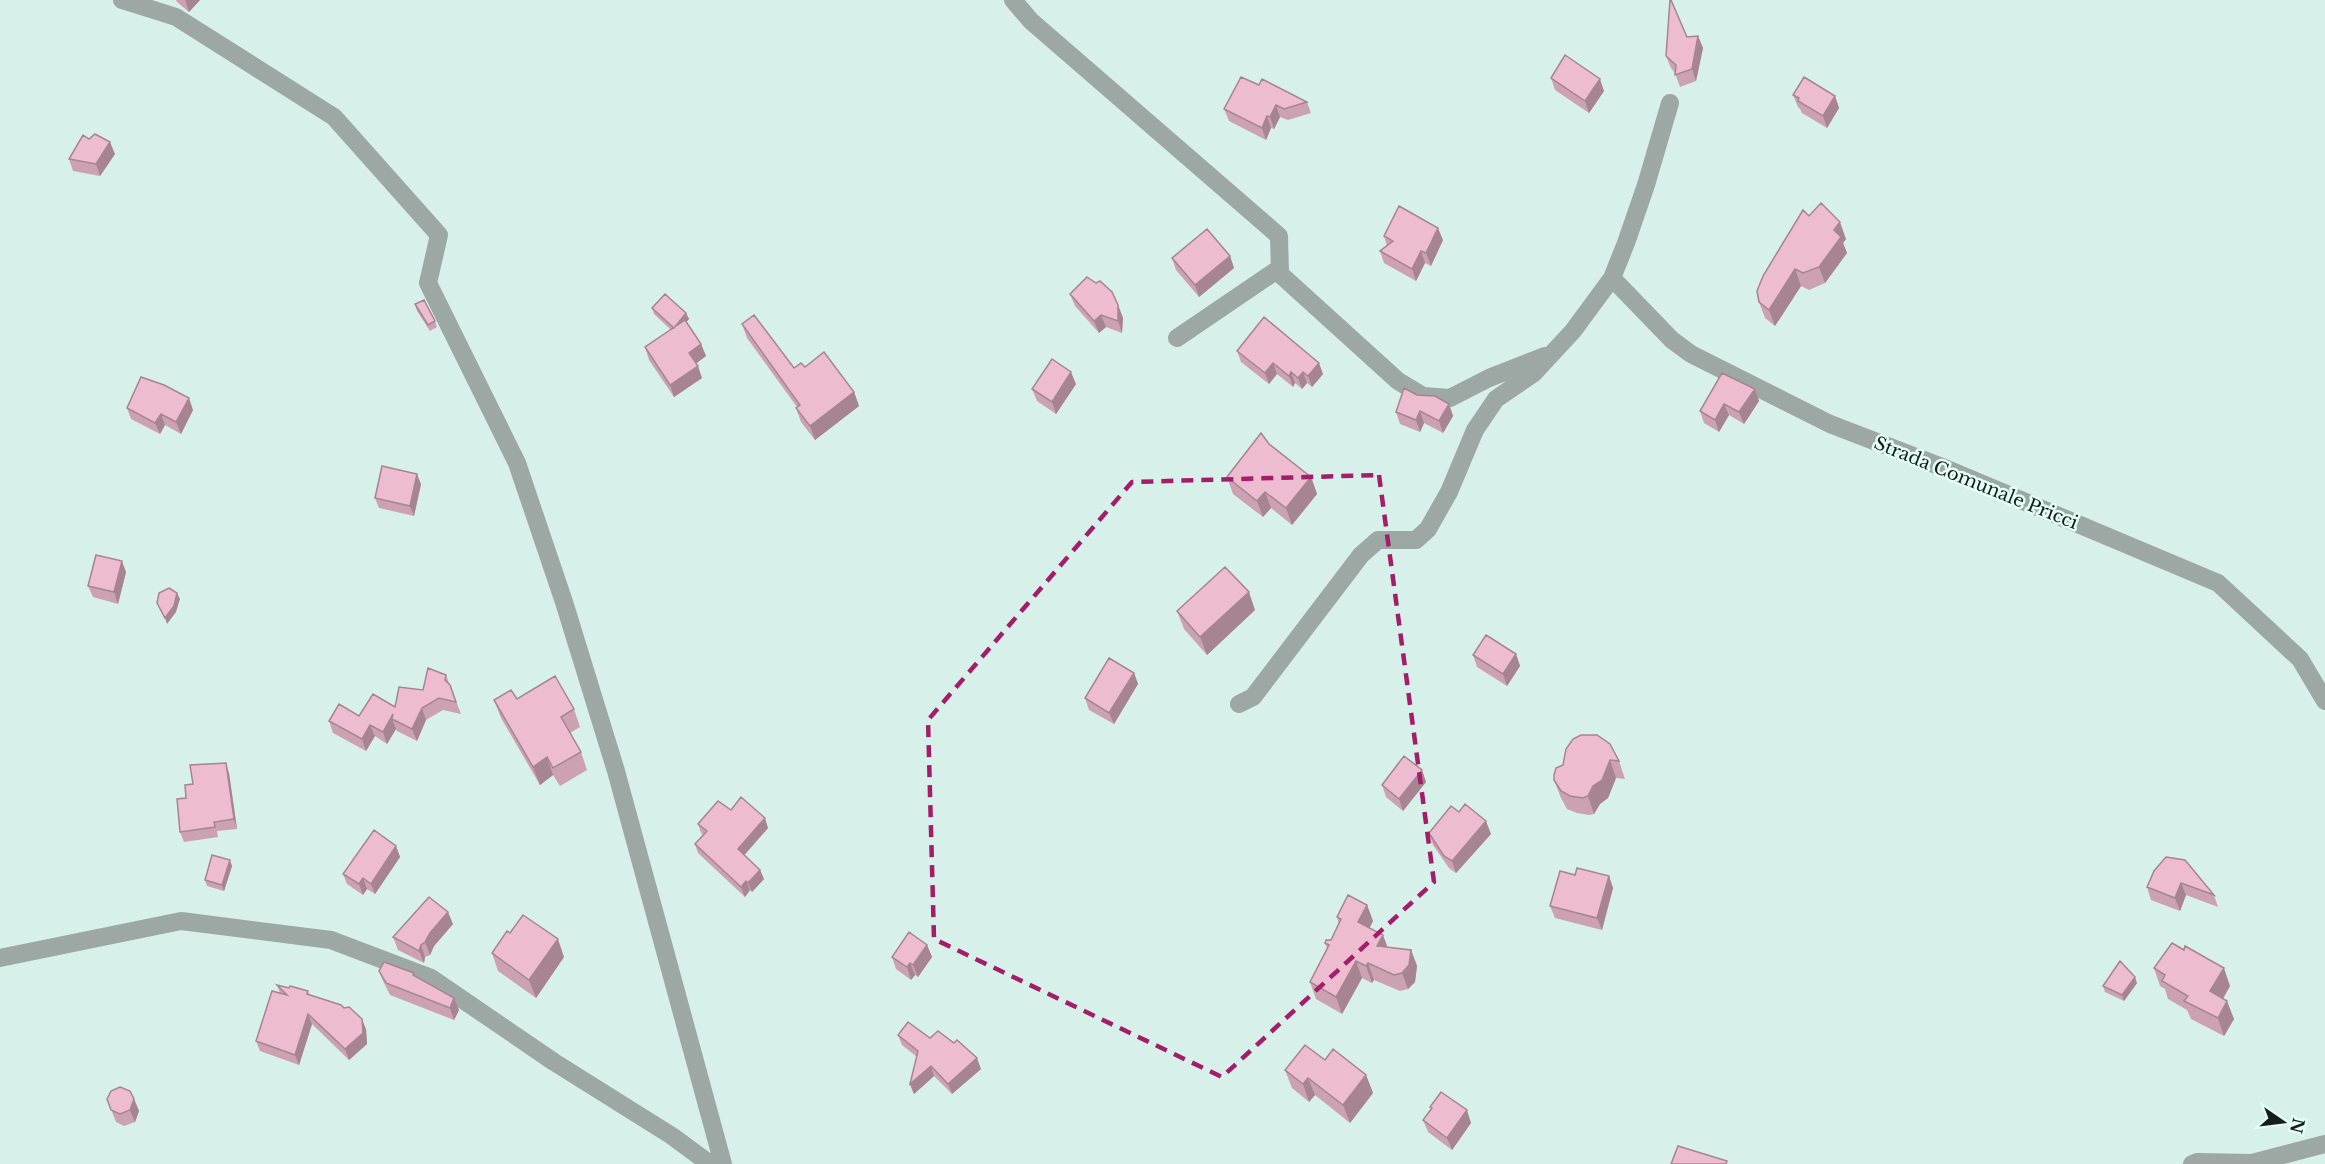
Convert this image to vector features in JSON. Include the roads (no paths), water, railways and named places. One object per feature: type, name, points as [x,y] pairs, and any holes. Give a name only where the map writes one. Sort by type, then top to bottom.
[{"type":"street","points":[[122,0],[176,17],[334,117],[439,235],[428,283],[517,463],[564,602],[616,771],[723,1164]]},
{"type":"street","points":[[1013,0],[1031,21],[1279,236],[1280,274],[1398,381],[1423,396],[1450,398],[1489,378],[1552,354]]},
{"type":"street","points":[[1239,704],[1254,697],[1361,555],[1378,540],[1416,540],[1428,529],[1449,492],[1475,430],[1496,399],[1534,373],[1573,331],[1612,278],[1646,185],[1670,103]]},
{"type":"street","points":[[1177,338],[1280,268]]},
{"type":"street","name":"Strada Comunale Pricci","points":[[1612,278],[1672,340],[1691,354],[1830,424],[1947,469],[2218,584],[2300,658],[2325,701]]},
{"type":"street","points":[[0,957],[181,921],[331,940],[431,978],[554,1062],[672,1136],[710,1164]]},
{"type":"street","points":[[2192,1164],[2197,1162],[2252,1163],[2325,1144]]}]
